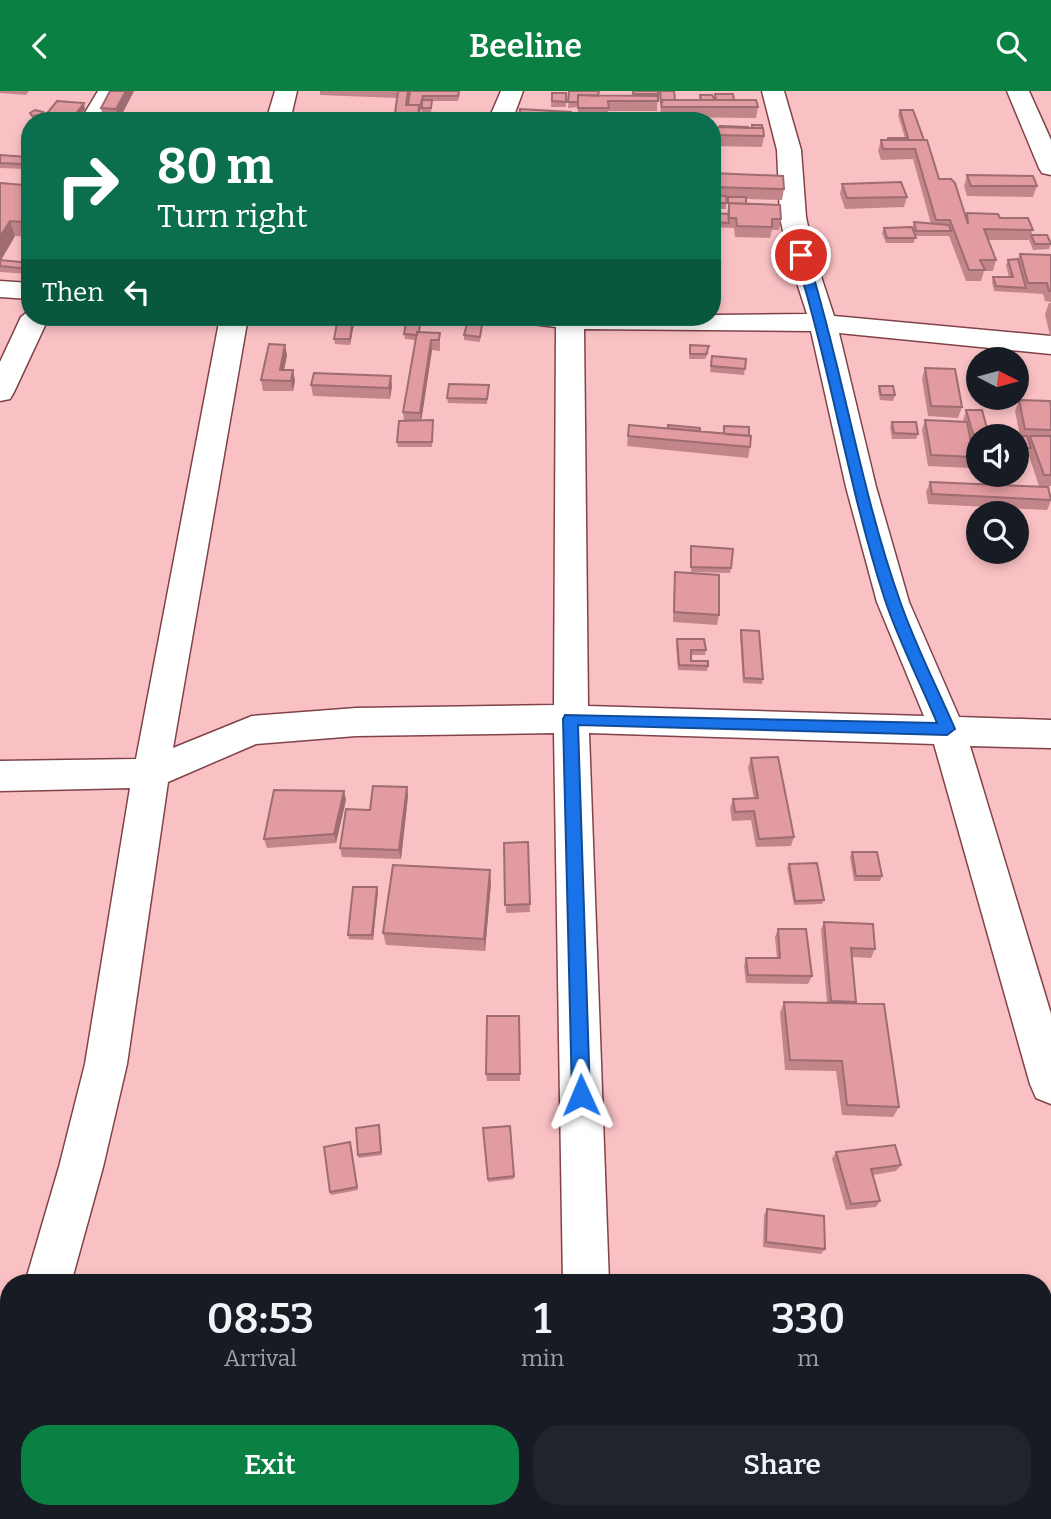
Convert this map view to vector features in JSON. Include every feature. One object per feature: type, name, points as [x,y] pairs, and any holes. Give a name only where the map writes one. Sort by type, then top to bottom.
[{"type":"street","points":[[97,112],[109,91]]},
{"type":"street","points":[[280,112],[286,91]]},
{"type":"street","points":[[504,112],[512,91]]},
{"type":"street","points":[[773,91],[789,151],[793,217],[801,255],[822,323],[892,602],[947,729],[1051,1084]]},
{"type":"street","points":[[1018,91],[1051,168]]},
{"type":"street","points":[[0,289],[21,290]]},
{"type":"street","points":[[721,322],[822,323],[1051,345]]},
{"type":"street","points":[[0,392],[31,326]]},
{"type":"street","points":[[51,1274],[81,1167],[106,1064],[151,773],[232,326]]},
{"type":"street","points":[[570,326],[571,719],[586,1274]]},
{"type":"street","points":[[0,776],[151,773],[253,730],[356,722],[571,719],[1051,734]]},
{"type":"building","points":[[110,91],[126,91],[116,109],[101,108]]},
{"type":"building","points":[[398,91],[408,91],[406,105],[419,105],[418,112],[395,112]]},
{"type":"building","points":[[410,91],[459,91],[458,96],[423,96],[419,110],[419,105],[408,105]]},
{"type":"building","points":[[569,91],[599,91],[598,96],[578,95],[578,102],[568,102]]},
{"type":"building","points":[[633,91],[658,91],[658,94],[633,94]]},
{"type":"building","points":[[660,91],[674,91],[675,100],[661,102]]},
{"type":"building","points":[[552,93],[566,93],[566,102],[552,101]]},
{"type":"building","points":[[715,94],[733,94],[734,100],[716,100]]},
{"type":"building","points":[[578,95],[658,96],[658,101],[608,101],[609,108],[578,108]]},
{"type":"building","points":[[700,95],[712,95],[715,100],[701,100]]},
{"type":"building","points":[[422,100],[432,100],[431,108],[422,108]]},
{"type":"building","points":[[661,100],[756,100],[758,107],[662,107]]},
{"type":"building","points":[[57,101],[84,103],[77,112],[48,112]]},
{"type":"building","points":[[520,109],[571,112],[520,112]]},
{"type":"building","points":[[900,110],[913,110],[924,140],[888,140],[908,138]]},
{"type":"building","points":[[721,127],[763,128],[764,136],[721,135]]},
{"type":"building","points":[[881,140],[927,140],[939,179],[951,179],[955,183],[968,224],[967,213],[998,214],[1000,218],[1028,218],[1033,230],[984,229],[996,260],[980,260],[985,270],[969,270],[950,220],[936,220],[915,149],[883,149]]},
{"type":"building","points":[[0,155],[21,157],[21,164],[0,163]]},
{"type":"building","points":[[721,173],[783,176],[784,189],[721,187]]},
{"type":"building","points":[[967,175],[1033,176],[1037,186],[971,186]]},
{"type":"building","points":[[901,182],[907,197],[847,198],[842,184]]},
{"type":"building","points":[[0,183],[21,185],[21,222],[10,221],[0,237]]},
{"type":"building","points":[[721,196],[726,196],[727,203],[721,203]]},
{"type":"building","points":[[728,197],[746,197],[746,204],[728,203]]},
{"type":"building","points":[[729,203],[780,205],[781,219],[772,219],[772,227],[737,226],[736,218],[729,218]]},
{"type":"building","points":[[721,214],[728,214],[729,223],[721,223]]},
{"type":"building","points":[[914,222],[949,225],[951,231],[916,231]]},
{"type":"building","points":[[912,227],[916,238],[887,238],[884,228]]},
{"type":"building","points":[[1031,235],[1047,235],[1051,244],[1035,244]]},
{"type":"building","points":[[1020,254],[1051,255],[1051,291],[1047,283],[1028,283]]},
{"type":"building","points":[[1018,259],[1026,288],[996,286],[993,277],[1013,277],[1008,260]]},
{"type":"building","points":[[0,260],[21,262],[21,268],[0,266]]},
{"type":"building","points":[[336,326],[352,326],[350,339],[334,339]]},
{"type":"building","points":[[405,326],[420,326],[417,335],[404,334]]},
{"type":"building","points":[[466,326],[482,326],[480,337],[464,335]]},
{"type":"building","points":[[417,332],[440,333],[439,340],[431,340],[420,413],[403,412]]},
{"type":"building","points":[[269,344],[285,345],[280,370],[293,370],[291,381],[261,380]]},
{"type":"building","points":[[690,345],[709,346],[706,354],[690,354]]},
{"type":"building","points":[[712,356],[746,359],[745,369],[711,366]]},
{"type":"building","points":[[925,368],[955,369],[962,407],[931,406]]},
{"type":"building","points":[[314,373],[391,376],[389,388],[311,385]]},
{"type":"building","points":[[449,384],[489,385],[487,399],[447,398]]},
{"type":"building","points":[[879,386],[893,386],[895,395],[881,395]]},
{"type":"building","points":[[1029,400],[1050,401],[1051,430],[1029,429],[1029,424],[1024,424],[1021,410],[1029,410]]},
{"type":"building","points":[[966,410],[982,410],[986,424],[970,424]]},
{"type":"building","points":[[433,420],[432,442],[397,442],[399,421]]},
{"type":"building","points":[[925,420],[967,422],[966,457],[931,455]]},
{"type":"building","points":[[892,422],[916,422],[918,434],[894,433]]},
{"type":"building","points":[[629,425],[751,436],[750,447],[628,436]]},
{"type":"building","points":[[668,425],[700,428],[700,431],[668,428]]},
{"type":"building","points":[[724,426],[749,427],[749,436],[724,434]]},
{"type":"building","points":[[1030,436],[1051,436],[1051,475],[1044,475]]},
{"type":"building","points":[[930,482],[966,484],[966,487],[1048,487],[1051,500],[932,494]]},
{"type":"building","points":[[691,546],[733,549],[731,568],[691,567]]},
{"type":"building","points":[[675,572],[719,575],[719,615],[674,612]]},
{"type":"building","points":[[741,630],[759,631],[763,679],[744,678]]},
{"type":"building","points":[[677,639],[704,639],[706,650],[691,650],[691,661],[708,661],[708,666],[679,665]]},
{"type":"building","points":[[778,757],[794,837],[759,839],[754,811],[735,812],[733,799],[758,798],[751,758]]},
{"type":"building","points":[[373,786],[407,787],[399,850],[340,848],[346,809],[370,810]]},
{"type":"building","points":[[274,790],[344,791],[334,834],[264,839]]},
{"type":"building","points":[[528,842],[530,904],[505,905],[504,843]]},
{"type":"building","points":[[852,852],[877,852],[882,876],[856,876]]},
{"type":"building","points":[[817,863],[824,900],[795,901],[789,864]]},
{"type":"building","points":[[393,865],[490,870],[484,939],[383,933]]},
{"type":"building","points":[[353,887],[377,887],[372,935],[348,935]]},
{"type":"building","points":[[824,922],[873,924],[875,949],[851,948],[856,1002],[831,1001]]},
{"type":"building","points":[[778,929],[806,929],[812,976],[748,975],[746,958],[780,958]]},
{"type":"building","points":[[784,1002],[884,1004],[899,1107],[847,1105],[842,1061],[790,1060]]},
{"type":"building","points":[[487,1016],[519,1016],[520,1074],[486,1074]]},
{"type":"building","points":[[379,1125],[381,1152],[358,1155],[356,1128]]},
{"type":"building","points":[[510,1126],[514,1176],[488,1179],[483,1128]]},
{"type":"building","points":[[350,1142],[357,1187],[330,1192],[324,1147]]},
{"type":"building","points":[[895,1145],[901,1165],[871,1169],[880,1201],[851,1204],[836,1152]]},
{"type":"building","points":[[767,1209],[824,1216],[825,1249],[766,1242]]},
{"type":"route","points":[[581,1095],[571,719],[947,729],[892,602],[822,323],[801,255]]}]
